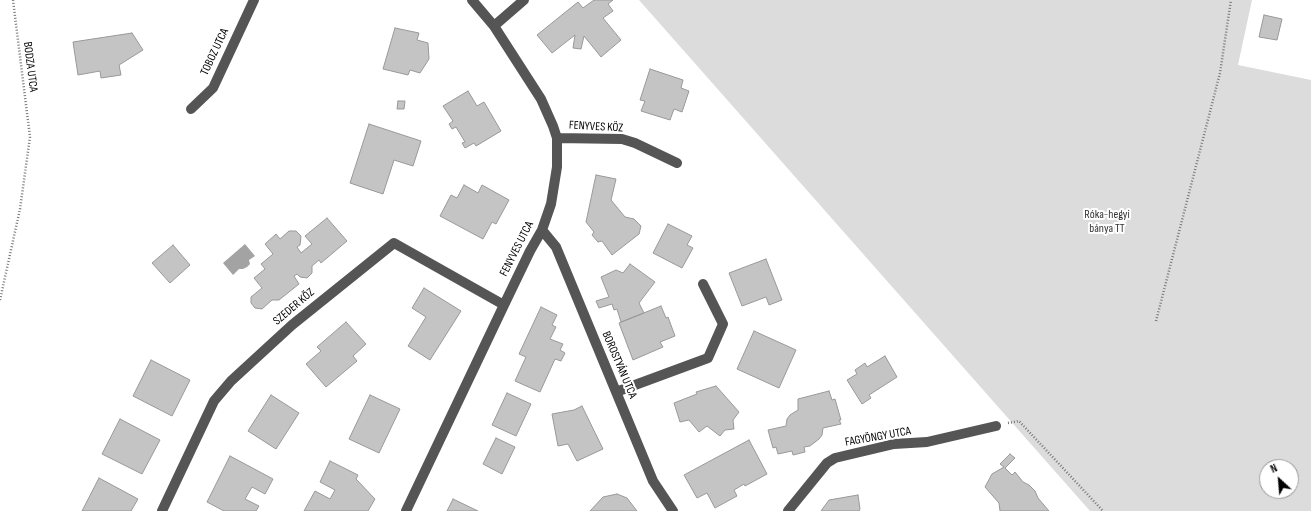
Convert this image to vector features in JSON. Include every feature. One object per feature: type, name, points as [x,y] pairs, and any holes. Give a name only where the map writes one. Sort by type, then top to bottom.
[{"type":"street","name":"TOBOZ UTCA","points":[[191,108],[213,88],[254,0]]},
{"type":"street","name":"FENYVES UTCA","points":[[406,511],[530,251],[542,230],[551,204],[557,167],[556,138],[553,126],[541,99],[494,26],[472,0]]},
{"type":"street","points":[[494,26],[524,0]]},
{"type":"street","name":"FENYVES KÖZ","points":[[556,138],[622,139],[635,143],[678,163]]},
{"type":"street","name":"BOROSTYÁN UTCA","points":[[542,230],[556,247],[653,481],[673,511]]},
{"type":"street","name":"SZEDER KÖZ","points":[[162,511],[214,401],[230,381],[292,325],[394,243],[504,305]]},
{"type":"street","points":[[616,392],[708,358],[723,324],[703,284]]},
{"type":"street","name":"FAGYÖNGY UTCA","points":[[788,511],[827,463],[835,458],[894,444],[927,442],[996,426]]},
{"type":"path","name":"BODZA UTCA","points":[[0,300],[20,209],[30,137],[13,0]]},
{"type":"path","points":[[1156,321],[1220,73],[1232,0]]},
{"type":"path","points":[[996,426],[1019,422],[1103,511]]},
{"type":"green space","name":"Róka-hegyi bánya TT","points":[[639,0],[1252,0],[1238,65],[1311,80],[1311,511],[1090,511]]},
{"type":"shaded area","points":[[245,244],[255,256],[249,260],[250,264],[247,267],[239,269],[233,275],[223,263]]},
{"type":"building","points":[[594,0],[613,0],[608,4],[613,11],[603,18],[621,40],[601,57],[584,36],[581,49],[573,48],[575,35],[552,53],[537,35],[578,2],[583,8]]},
{"type":"building","points":[[1264,15],[1282,19],[1277,40],[1259,37]]},
{"type":"building","points":[[395,28],[419,33],[417,40],[428,43],[429,59],[420,73],[410,70],[408,75],[383,69]]},
{"type":"building","points":[[132,33],[143,50],[119,65],[121,75],[101,78],[100,71],[78,75],[73,42]]},
{"type":"building","points":[[650,69],[683,80],[681,88],[689,91],[682,112],[674,109],[670,120],[641,111],[645,101],[640,100]]},
{"type":"building","points":[[468,91],[477,106],[484,102],[501,131],[476,146],[474,143],[465,148],[462,143],[465,142],[456,127],[452,129],[449,124],[453,121],[443,106]]},
{"type":"building","points":[[398,101],[405,101],[404,109],[397,109]]},
{"type":"building","points":[[369,124],[421,141],[413,166],[394,160],[383,194],[350,183]]},
{"type":"building","points":[[596,175],[616,179],[611,200],[625,217],[634,219],[641,226],[639,234],[612,255],[602,241],[598,242],[592,235],[594,232],[586,222]]},
{"type":"building","points":[[464,185],[478,193],[482,185],[509,200],[496,224],[492,222],[483,239],[440,216],[451,195],[457,198]]},
{"type":"building","points":[[327,218],[347,241],[321,263],[319,260],[312,266],[312,273],[307,278],[300,277],[297,274],[294,276],[299,284],[279,300],[272,300],[262,309],[255,308],[251,303],[251,297],[262,288],[254,278],[265,269],[261,264],[273,254],[265,244],[276,234],[280,239],[289,231],[296,231],[301,236],[300,245],[297,247],[301,253],[312,244],[305,236]]},
{"type":"building","points":[[668,224],[692,236],[687,245],[693,248],[682,268],[653,253]]},
{"type":"building","points":[[173,245],[190,265],[170,283],[152,263]]},
{"type":"building","points":[[766,259],[782,300],[769,305],[766,297],[742,306],[729,273]]},
{"type":"building","points":[[630,264],[655,282],[639,303],[644,313],[621,322],[617,309],[614,310],[612,304],[599,308],[596,301],[609,297],[601,277],[616,270],[623,273]]},
{"type":"building","points":[[424,288],[461,311],[430,360],[408,346],[426,317],[412,308]]},
{"type":"building","points":[[661,306],[666,318],[668,317],[675,336],[660,342],[663,347],[633,360],[619,323]]},
{"type":"building","points":[[541,307],[557,315],[552,325],[556,327],[550,339],[563,344],[560,350],[565,353],[561,361],[555,359],[540,392],[515,381],[526,357],[519,354]]},
{"type":"building","points":[[346,322],[366,344],[353,356],[357,361],[326,387],[306,364],[321,351],[317,347]]},
{"type":"building","points":[[754,331],[796,350],[779,388],[737,369]]},
{"type":"building","points":[[885,356],[897,377],[869,395],[871,398],[862,404],[847,380],[857,374],[855,370],[865,363],[867,367]]},
{"type":"building","points":[[151,360],[190,380],[172,416],[133,396]]},
{"type":"building","points":[[716,386],[739,412],[733,420],[734,429],[725,430],[720,436],[707,426],[699,432],[689,420],[680,422],[674,403],[697,394],[696,392]]},
{"type":"building","points":[[829,391],[832,400],[835,399],[841,424],[823,428],[822,435],[819,439],[810,446],[804,447],[805,452],[793,455],[792,451],[778,454],[776,447],[773,448],[768,430],[786,426],[787,419],[790,415],[798,410],[798,399]]},
{"type":"building","points":[[507,393],[531,404],[516,436],[492,425]]},
{"type":"building","points":[[271,395],[299,413],[276,449],[248,431]]},
{"type":"building","points":[[370,395],[400,409],[379,453],[349,439]]},
{"type":"building","points":[[582,406],[603,449],[577,461],[568,444],[558,446],[552,414],[574,410]]},
{"type":"building","points":[[120,419],[160,440],[142,474],[102,454]]},
{"type":"building","points":[[496,438],[515,447],[502,474],[483,464]]},
{"type":"building","points":[[749,440],[767,474],[734,490],[737,496],[715,508],[707,493],[697,498],[684,475]]},
{"type":"building","points":[[1010,454],[1015,458],[1005,468],[1012,475],[1015,472],[1023,482],[1029,485],[1049,511],[1000,511],[999,503],[985,487],[992,474],[1004,467],[1000,464]]},
{"type":"building","points":[[230,456],[273,479],[265,494],[252,487],[245,499],[259,506],[256,511],[224,511],[207,502]]},
{"type":"building","points":[[330,461],[358,475],[356,479],[375,499],[368,511],[304,511],[315,491],[330,499],[335,490],[320,482]]},
{"type":"building","points":[[99,478],[138,499],[131,511],[82,511]]},
{"type":"building","points":[[617,494],[627,498],[637,511],[590,511],[603,497]]},
{"type":"building","points":[[858,495],[859,511],[821,511],[829,500]]},
{"type":"building","points":[[453,499],[478,511],[447,511]]}]
